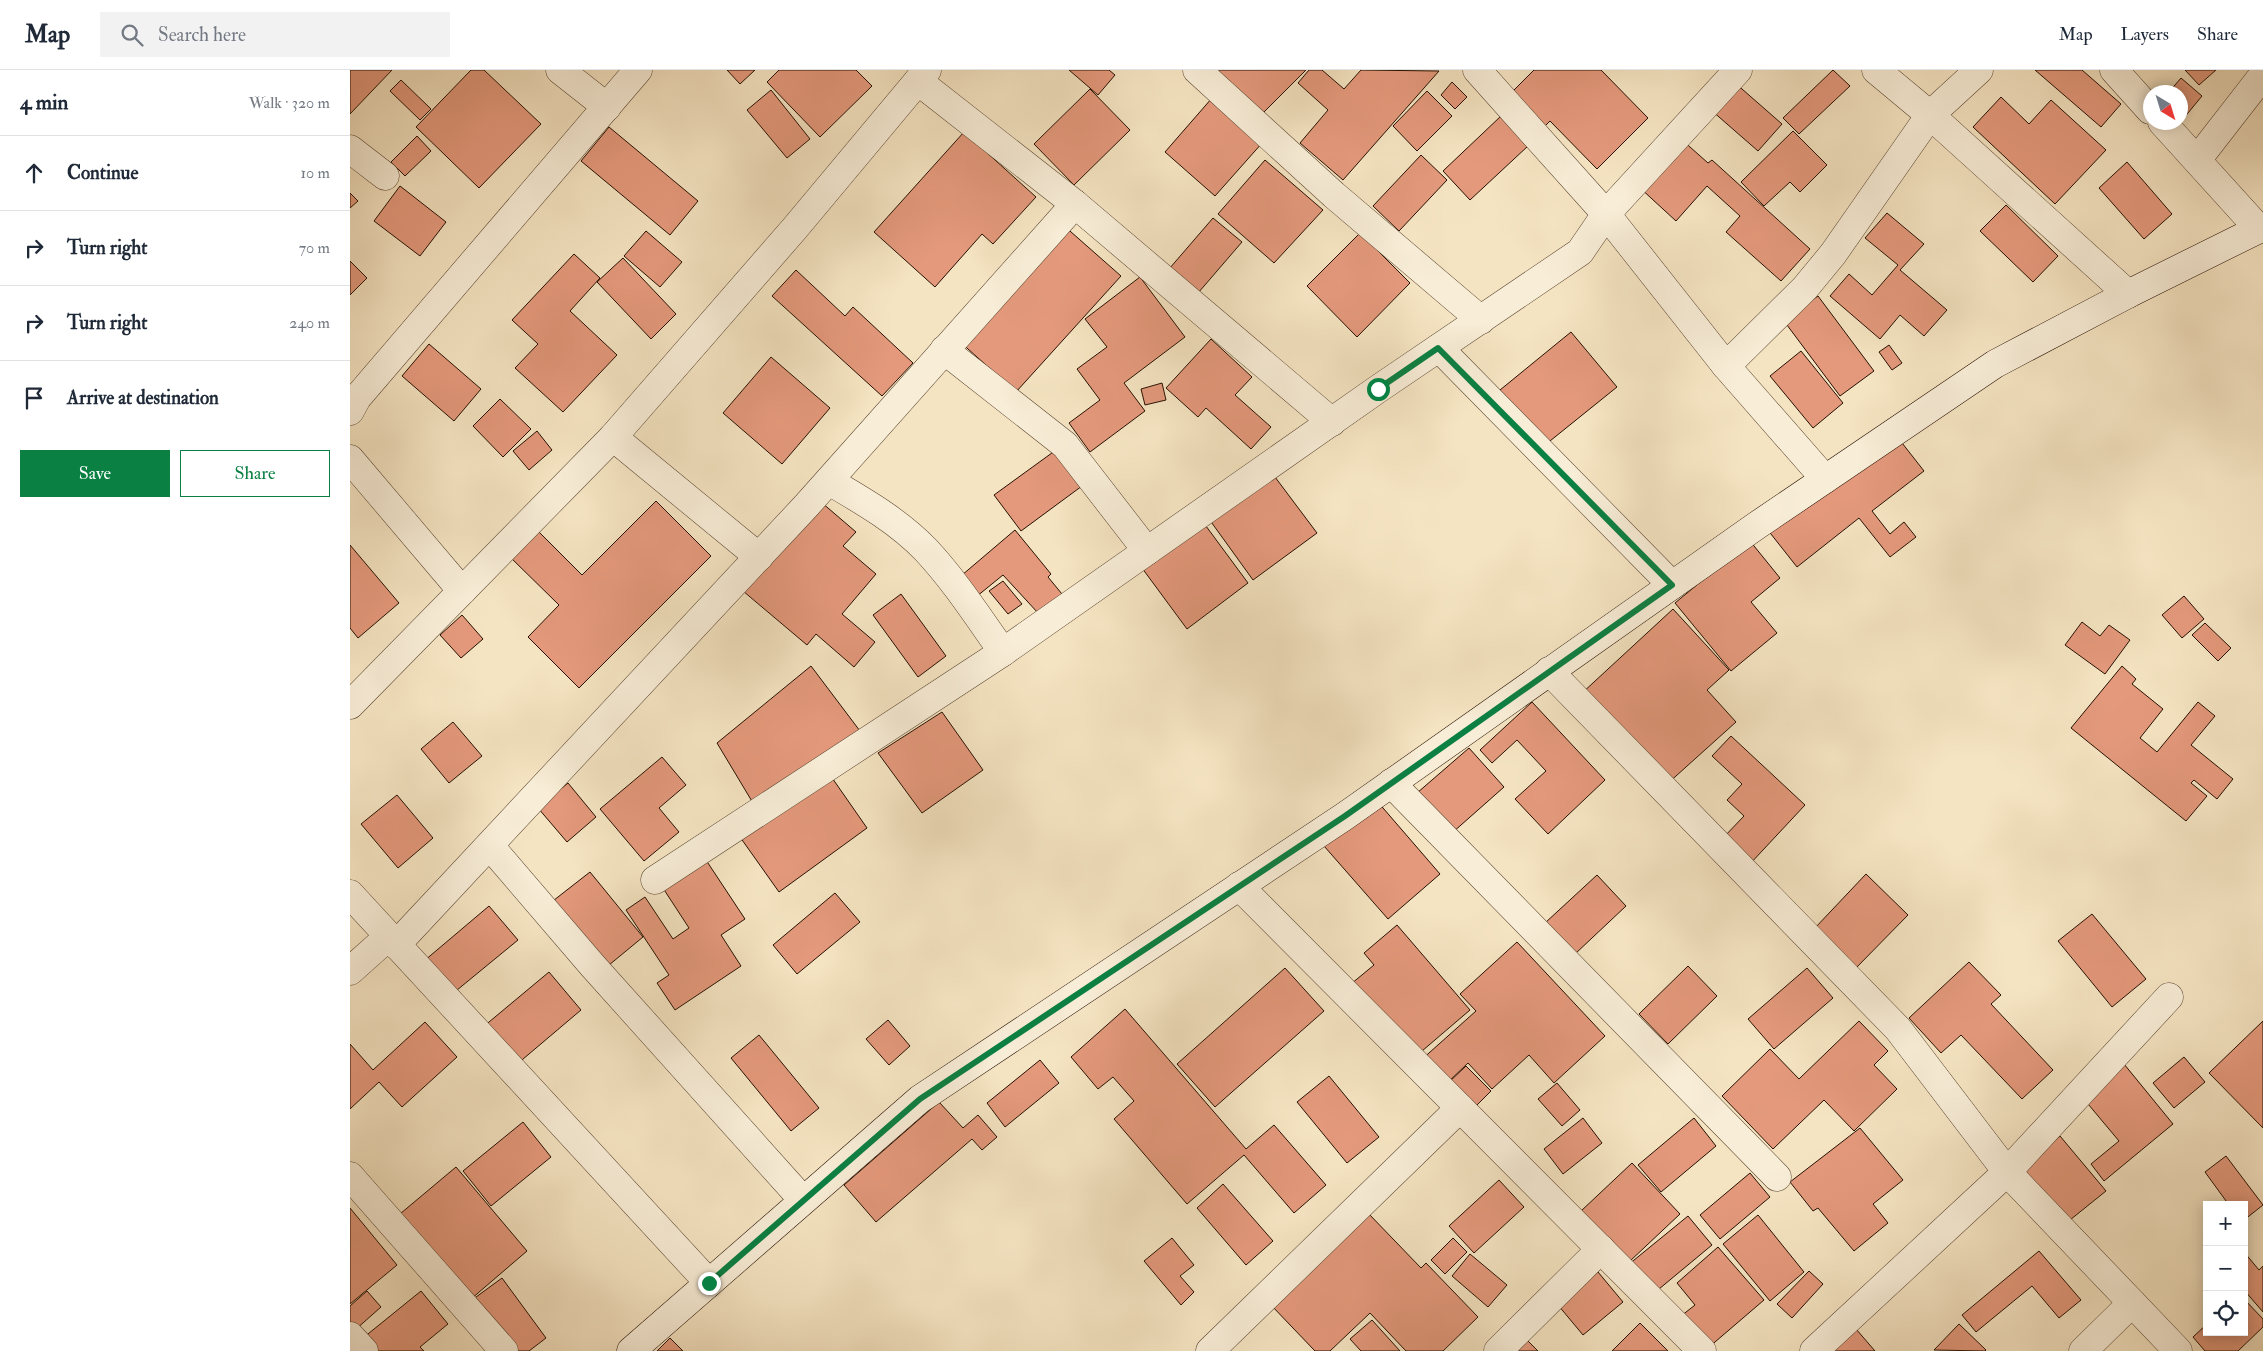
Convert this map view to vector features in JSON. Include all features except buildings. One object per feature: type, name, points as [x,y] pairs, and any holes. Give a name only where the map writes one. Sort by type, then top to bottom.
[{"type":"street","points":[[560,70],[607,107]]},
{"type":"street","points":[[352,401],[638,70]]},
{"type":"street","points":[[1197,70],[1334,195],[1481,320]]},
{"type":"street","points":[[1477,70],[1606,214],[1726,366],[1825,479]]},
{"type":"street","points":[[655,880],[1003,652],[1438,348],[1580,252],[1606,214],[1738,70]]},
{"type":"street","points":[[1876,70],[1930,115],[2128,294]]},
{"type":"street","points":[[1726,366],[1805,288],[1827,261],[1930,115],[1979,70]]},
{"type":"street","points":[[2114,70],[2143,102]]},
{"type":"street","points":[[350,705],[613,438],[795,228],[923,75],[1332,422]]},
{"type":"street","points":[[2197,160],[2263,75]]},
{"type":"street","points":[[631,1351],[920,1099],[1391,783],[1672,585],[1995,364],[2128,294],[2261,228],[2169,130]]},
{"type":"street","points":[[350,149],[385,176]]},
{"type":"street","points":[[350,971],[392,941],[490,846],[759,557],[1075,204]]},
{"type":"street","points":[[1438,348],[1672,585]]},
{"type":"street","points":[[944,350],[1065,445],[1147,550]]},
{"type":"street","points":[[613,438],[759,557]]},
{"type":"street","points":[[350,460],[462,591]]},
{"type":"street","points":[[829,480],[879,511],[925,549],[951,580],[1003,652]]},
{"type":"street","points":[[1549,672],[1898,1029],[2007,1172],[2178,1351]]},
{"type":"street","points":[[1391,783],[1777,1177]]},
{"type":"street","points":[[490,846],[592,965],[803,1200]]},
{"type":"street","points":[[1239,886],[1702,1351]]},
{"type":"street","points":[[350,894],[709,1283]]},
{"type":"street","points":[[1814,1351],[2007,1172],[2169,997]]},
{"type":"street","points":[[1210,1351],[1460,1108]]},
{"type":"street","points":[[350,1176],[504,1351]]},
{"type":"street","points":[[1498,1351],[1601,1249]]},
{"type":"street","points":[[2082,1351],[2132,1303]]},
{"type":"street","points":[[350,1336],[364,1351]]},
{"type":"route","points":[[709,1283],[920,1099],[1345,816],[1672,585],[1438,348],[1378,389]]}]
